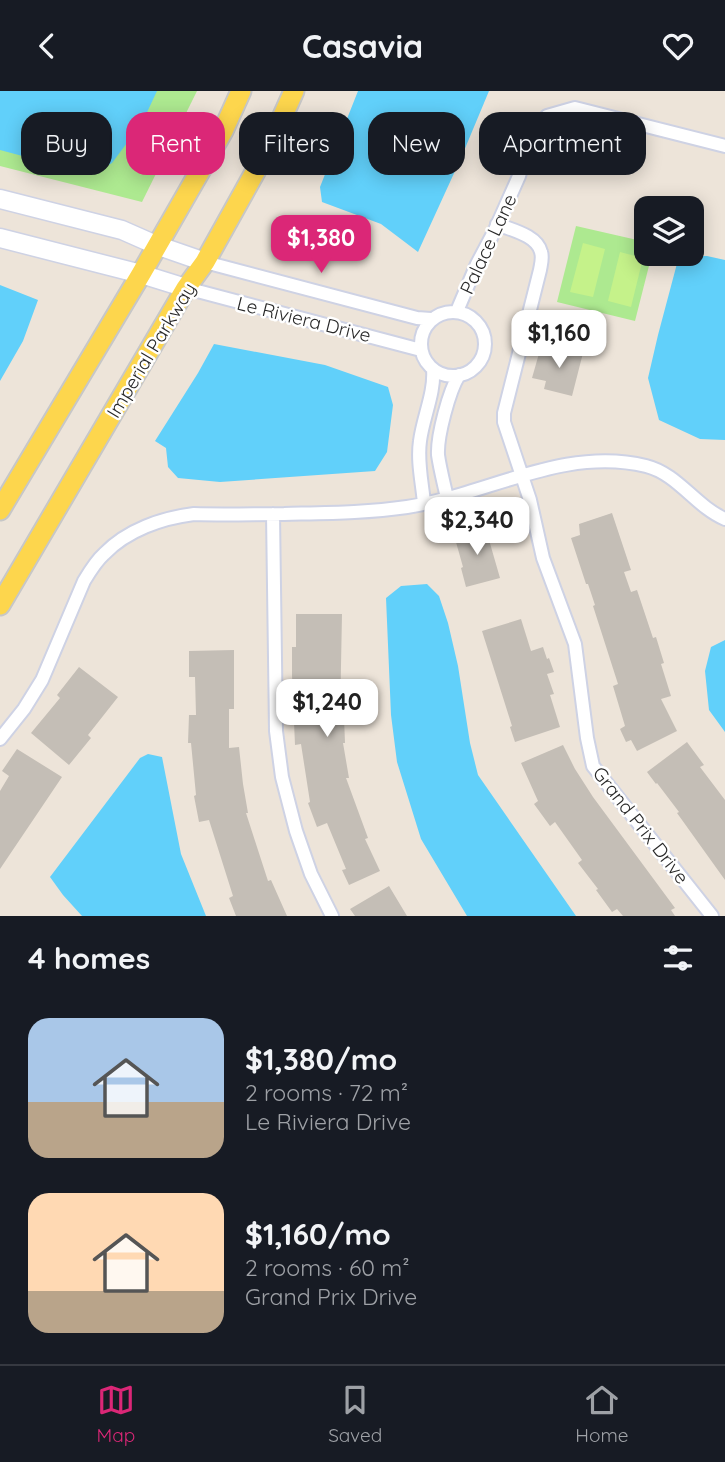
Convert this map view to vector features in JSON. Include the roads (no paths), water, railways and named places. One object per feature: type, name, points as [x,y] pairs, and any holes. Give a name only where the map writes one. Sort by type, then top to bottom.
[{"type":"main road","points":[[0,510],[141,274],[223,131],[241,91]]},
{"type":"main road","name":"Imperial Parkway","points":[[0,605],[186,288],[205,262],[269,147],[294,91]]},
{"type":"street","name":"Palace Lane","points":[[457,311],[519,176],[530,138],[547,116],[575,108],[725,146]]},
{"type":"street","points":[[0,199],[122,230],[205,262]]},
{"type":"street","name":"Grand Prix Drive","points":[[497,225],[528,236],[541,248],[537,283],[504,422],[530,500],[544,558],[575,644],[593,766],[712,916]]},
{"type":"street","points":[[0,238],[186,288]]},
{"type":"street","name":"Le Riviera Drive","points":[[205,262],[417,318],[431,319],[448,311],[457,311]]},
{"type":"street","name":"Le Riviera Drive","points":[[186,288],[421,350]]},
{"type":"street","points":[[431,319],[424,328],[421,339],[423,357],[441,374],[459,375],[477,366],[485,348],[485,338],[482,328],[475,320],[457,311]]},
{"type":"street","points":[[424,503],[418,454],[433,369]]},
{"type":"street","points":[[447,498],[438,446],[449,398],[459,375]]},
{"type":"street","points":[[0,739],[38,687],[84,581],[104,553],[135,532],[175,516],[349,512],[409,507],[522,475],[589,461],[622,462],[649,467],[670,476],[725,519]]},
{"type":"street","points":[[273,514],[276,731],[282,777],[311,874],[332,916]]},
{"type":"water","points":[[0,91],[157,91],[147,112],[126,112],[126,144],[112,163],[112,112],[21,112],[21,156],[0,150]]},
{"type":"water","points":[[358,91],[489,91],[465,148],[465,112],[368,112],[368,175],[453,175],[418,252],[381,224],[322,202],[320,187],[325,175],[354,175],[354,112],[350,112]]},
{"type":"water","points":[[704,256],[725,260],[725,440],[700,439],[659,420],[648,378],[676,266],[704,266]]},
{"type":"water","points":[[0,285],[38,300],[23,341],[0,381]]},
{"type":"water","points":[[214,344],[325,365],[388,387],[393,405],[387,452],[375,471],[220,482],[178,478],[168,467],[166,448],[155,441]]},
{"type":"water","points":[[427,584],[439,596],[448,623],[478,775],[576,916],[467,916],[421,839],[397,762],[391,715],[386,598],[401,586]]},
{"type":"water","points":[[725,640],[725,732],[709,710],[705,671],[711,647]]},
{"type":"water","points":[[148,754],[162,757],[181,854],[206,916],[82,916],[50,877],[140,758]]}]
